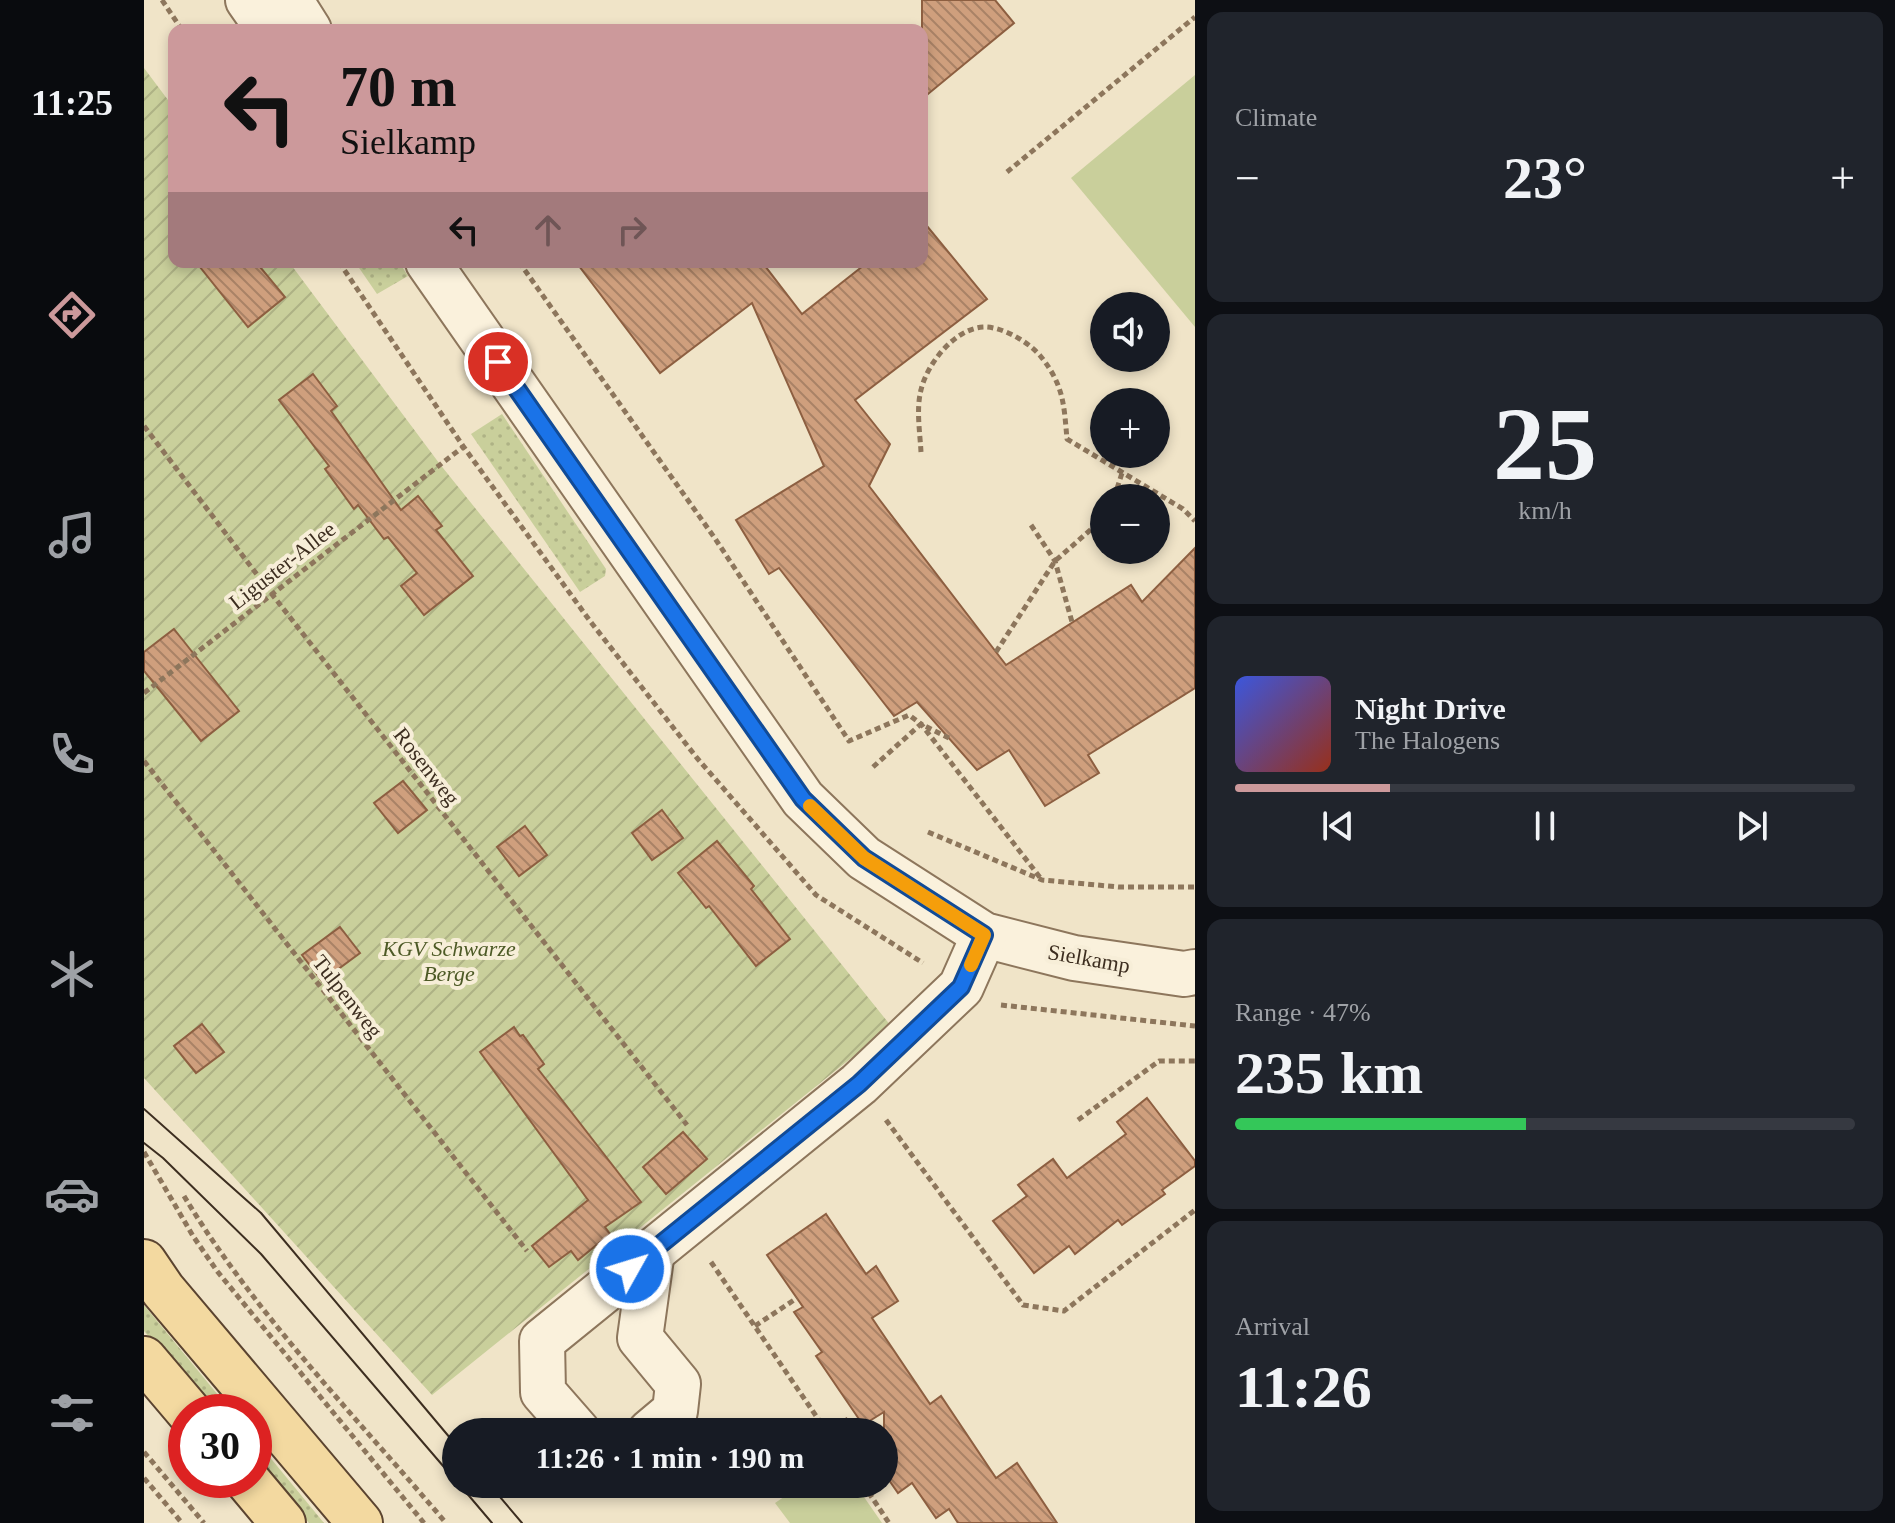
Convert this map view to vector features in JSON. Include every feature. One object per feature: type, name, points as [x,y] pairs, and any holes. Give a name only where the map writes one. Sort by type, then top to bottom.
[{"type":"main road","points":[[144,1262],[163,1290],[360,1523]]},
{"type":"main road","points":[[144,1359],[174,1394]]},
{"type":"main road","points":[[262,1498],[283,1523]]},
{"type":"street","points":[[248,0],[265,24]]},
{"type":"street","points":[[290,0],[305,24]]},
{"type":"street","name":"Sielkamp","points":[[433,268],[803,799],[864,858],[984,935],[1074,958],[1184,974],[1195,972]]},
{"type":"street","points":[[566,1418],[543,1392],[542,1341],[859,1084],[961,987],[984,935]]},
{"type":"street","points":[[652,1251],[640,1338],[678,1384],[675,1411],[667,1418]]},
{"type":"path","points":[[162,0],[178,24]]},
{"type":"path","points":[[1007,172],[1195,17]]},
{"type":"path","points":[[343,268],[463,446],[590,621],[687,746],[816,895],[924,963]]},
{"type":"path","points":[[523,268],[714,537],[849,741],[909,715],[949,738]]},
{"type":"path","points":[[921,452],[920,391],[933,359],[958,337],[983,327],[1018,336],[1041,356],[1063,393],[1067,439],[1183,509],[1195,521]]},
{"type":"path","name":"Rosenweg","points":[[144,426],[687,1125]]},
{"type":"path","name":"Liguster-Allee","points":[[144,693],[463,446]]},
{"type":"path","points":[[1118,484],[1122,473]]},
{"type":"path","points":[[1031,525],[1055,561],[1072,622]]},
{"type":"path","points":[[996,652],[1055,561],[1090,530]]},
{"type":"path","points":[[873,767],[921,724]]},
{"type":"path","points":[[921,724],[1042,880]]},
{"type":"path","name":"Tulpenweg","points":[[144,761],[527,1251]]},
{"type":"path","points":[[928,832],[1042,880],[1119,887],[1195,887]]},
{"type":"path","points":[[995,1004],[1195,1026]]},
{"type":"path","points":[[1078,1120],[1159,1061],[1195,1061]]},
{"type":"path","points":[[859,1084],[1023,1305],[1064,1311],[1195,1210]]},
{"type":"path","points":[[144,1152],[217,1271],[424,1523]]},
{"type":"path","points":[[184,1196],[212,1242],[260,1302],[446,1523]]},
{"type":"path","points":[[686,1224],[818,1418]]},
{"type":"path","points":[[755,1326],[797,1298]]},
{"type":"path","points":[[144,1452],[204,1523]]},
{"type":"path","points":[[144,1478],[182,1523]]},
{"type":"path","points":[[872,1498],[889,1523]]},
{"type":"green space","name":"KGV Schwarze Berge","points":[[144,68],[168,100],[168,268],[293,268],[439,463],[891,1026],[432,1395],[144,1078]]},
{"type":"green space","points":[[1195,75],[1195,327],[1170,297],[1170,292],[1166,292],[1071,178]]},
{"type":"green space","points":[[359,268],[403,268],[408,276],[377,294]]},
{"type":"green space","points":[[502,414],[606,569],[605,576],[580,592],[471,434]]},
{"type":"green space","points":[[144,1305],[217,1394],[198,1394],[144,1331]]},
{"type":"green space","points":[[272,1460],[324,1523],[309,1523],[272,1481]]},
{"type":"green space","points":[[782,1498],[865,1498],[882,1523],[790,1523],[775,1503]]},
{"type":"building","points":[[922,0],[995,0],[1014,23],[928,94],[928,24],[922,24]]},
{"type":"building","points":[[928,227],[987,299],[855,400],[890,444],[869,486],[1006,665],[1131,585],[1142,602],[1195,548],[1195,688],[1088,755],[1099,773],[1045,806],[1009,750],[977,770],[917,702],[894,716],[779,568],[769,574],[736,520],[824,466],[752,303],[660,373],[581,268],[767,268],[802,314],[860,268],[928,268]]},
{"type":"building","points":[[201,268],[261,268],[285,297],[248,327]]},
{"type":"building","points":[[313,374],[337,406],[331,411],[401,510],[418,496],[442,526],[436,530],[473,576],[424,615],[401,586],[417,573],[388,537],[384,539],[358,505],[354,509],[325,469],[329,466],[279,400]]},
{"type":"building","points":[[174,629],[239,711],[201,741],[144,671],[144,652]]},
{"type":"building","points":[[403,781],[427,810],[398,833],[374,803]]},
{"type":"building","points":[[662,810],[683,838],[652,860],[632,833]]},
{"type":"building","points":[[525,826],[547,855],[519,876],[497,847]]},
{"type":"building","points":[[717,841],[754,886],[751,889],[790,939],[756,966],[709,906],[706,908],[678,873]]},
{"type":"building","points":[[340,927],[360,953],[322,981],[302,955]]},
{"type":"building","points":[[202,1024],[224,1052],[196,1073],[174,1046]]},
{"type":"building","points":[[514,1027],[544,1064],[538,1069],[641,1202],[605,1227],[610,1234],[578,1260],[571,1251],[549,1267],[532,1246],[588,1200],[480,1052]]},
{"type":"building","points":[[1147,1098],[1195,1161],[1195,1166],[1162,1190],[1165,1194],[1122,1225],[1118,1220],[1075,1254],[1069,1246],[1034,1273],[993,1221],[1027,1196],[1018,1185],[1053,1159],[1067,1178],[1126,1134],[1117,1122]]},
{"type":"building","points":[[683,1132],[707,1159],[666,1194],[643,1167]]},
{"type":"building","points":[[826,1214],[866,1274],[876,1266],[898,1301],[872,1318],[930,1404],[941,1396],[996,1478],[1017,1463],[1057,1523],[958,1523],[949,1509],[936,1518],[912,1483],[898,1493],[898,1418],[884,1418],[884,1412],[874,1418],[858,1418],[816,1356],[822,1352],[794,1312],[803,1307],[767,1255]]},
{"type":"tram line","points":[[144,1109],[261,1213],[442,1428]]},
{"type":"tram line","points":[[144,1143],[261,1254],[442,1465]]},
{"type":"tram line","points":[[471,1498],[492,1523]]},
{"type":"tram line","points":[[501,1498],[522,1523]]},
{"type":"slow traffic","points":[[810,806],[864,858],[984,935],[971,965]]},
{"type":"route","points":[[498,362],[803,799],[864,858],[984,935],[961,987],[859,1084],[630,1269]]}]
